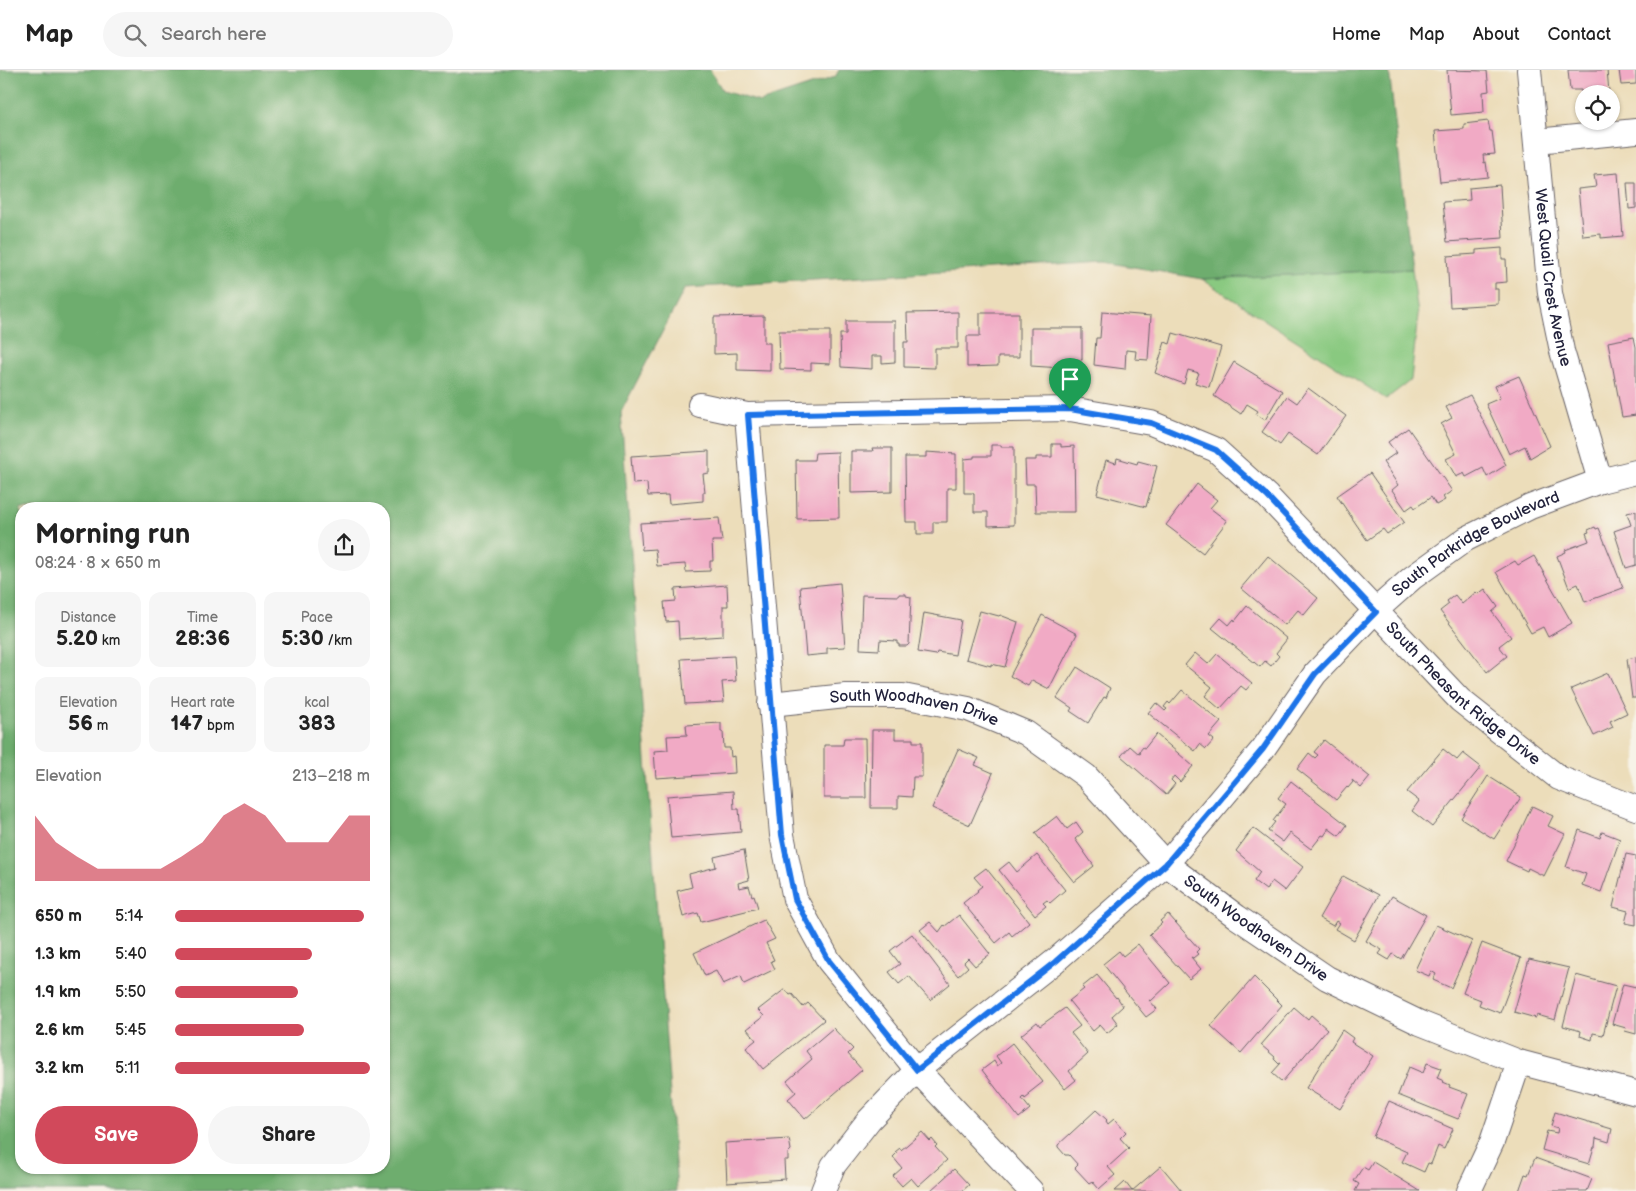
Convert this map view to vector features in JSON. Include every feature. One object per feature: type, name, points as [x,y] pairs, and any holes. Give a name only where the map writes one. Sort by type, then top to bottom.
[{"type":"street","name":"West Quail Crest Avenue","points":[[1530,70],[1550,293],[1562,351],[1600,481]]},
{"type":"street","points":[[1537,141],[1636,131]]},
{"type":"street","name":"South Pheasant Ridge Drive","points":[[700,405],[748,415],[1070,409],[1151,423],[1216,450],[1267,496],[1460,700],[1559,778],[1636,808]]},
{"type":"street","points":[[748,415],[782,835],[795,899],[829,961],[917,1070],[1031,1191]]},
{"type":"street","name":"South Parkridge Boulevard","points":[[823,1191],[833,1166],[839,1158],[869,1120],[917,1070],[1055,962],[1166,864],[1263,749],[1315,674],[1412,578],[1466,539],[1530,507],[1600,481],[1636,472]]},
{"type":"street","name":"South Woodhaven Drive","points":[[770,704],[846,696],[902,696],[968,709],[1026,733],[1086,776],[1166,864],[1237,917],[1327,978],[1420,1024],[1519,1062],[1636,1093]]},
{"type":"street","points":[[1469,1191],[1492,1142],[1519,1062]]},
{"type":"green space","points":[[0,70],[710,70],[723,91],[760,102],[835,77],[839,70],[1389,70],[1412,269],[1202,279],[1105,262],[685,288],[621,412],[677,1191],[0,1191]]},
{"type":"green space","points":[[1412,269],[1418,315],[1411,380],[1386,399],[1202,279]]},
{"type":"building","points":[[1447,70],[1487,71],[1489,91],[1483,92],[1484,112],[1451,115]]},
{"type":"building","points":[[1568,70],[1607,70],[1608,85],[1575,85],[1575,90],[1570,90]]},
{"type":"building","points":[[1619,70],[1636,70],[1636,84],[1621,85]]},
{"type":"building","points":[[1488,121],[1490,131],[1492,131],[1495,154],[1483,155],[1488,177],[1440,182],[1435,131],[1464,129],[1464,124]]},
{"type":"building","points":[[1618,173],[1623,236],[1601,238],[1601,234],[1583,236],[1578,189],[1596,187],[1594,175]]},
{"type":"building","points":[[1627,183],[1636,183],[1636,208],[1629,209]]},
{"type":"building","points":[[1500,185],[1503,238],[1447,242],[1443,202],[1470,200],[1469,188]]},
{"type":"building","points":[[1502,248],[1502,259],[1506,259],[1507,282],[1495,283],[1495,289],[1498,289],[1498,304],[1450,307],[1447,256],[1476,254],[1476,250]]},
{"type":"building","points":[[958,312],[958,348],[935,348],[935,368],[904,367],[904,342],[908,342],[907,313]]},
{"type":"building","points":[[1102,312],[1151,316],[1148,360],[1135,359],[1136,351],[1126,350],[1125,369],[1094,365],[1096,338],[1100,338]]},
{"type":"building","points":[[980,313],[1019,313],[1019,357],[998,357],[998,366],[967,367],[967,336],[980,336]]},
{"type":"building","points":[[764,316],[764,343],[770,343],[770,371],[737,370],[737,353],[714,354],[714,317]]},
{"type":"building","points":[[846,321],[895,321],[895,362],[882,363],[882,356],[872,356],[872,369],[841,367],[840,334],[846,334]]},
{"type":"building","points":[[1031,328],[1082,328],[1082,360],[1062,359],[1062,368],[1031,366]]},
{"type":"building","points":[[779,331],[830,331],[830,364],[811,363],[811,370],[780,369]]},
{"type":"building","points":[[1173,333],[1221,347],[1209,387],[1195,383],[1199,373],[1188,370],[1184,384],[1155,373],[1165,342],[1170,344]]},
{"type":"building","points":[[1634,337],[1636,347],[1636,415],[1622,417],[1608,342]]},
{"type":"building","points":[[1234,362],[1282,391],[1265,420],[1256,414],[1258,411],[1247,404],[1241,414],[1214,396]]},
{"type":"building","points":[[1519,376],[1550,446],[1530,458],[1525,446],[1509,454],[1486,404],[1500,398],[1495,386]]},
{"type":"building","points":[[1308,388],[1346,416],[1318,455],[1288,434],[1280,445],[1262,432],[1287,396],[1297,403]]},
{"type":"building","points":[[1470,395],[1506,465],[1487,477],[1483,468],[1466,477],[1464,473],[1456,477],[1446,459],[1456,454],[1441,424],[1452,418],[1446,407]]},
{"type":"building","points":[[1408,428],[1452,491],[1443,497],[1445,500],[1436,505],[1431,497],[1415,508],[1413,505],[1406,510],[1392,490],[1398,485],[1383,462],[1396,453],[1388,442]]},
{"type":"building","points":[[1052,444],[1061,444],[1061,447],[1074,446],[1075,512],[1036,512],[1035,484],[1026,484],[1025,460],[1036,460],[1036,457],[1052,457]]},
{"type":"building","points":[[991,445],[1014,447],[1014,525],[988,526],[988,512],[974,512],[974,493],[964,493],[964,459],[974,458],[974,456],[991,456]]},
{"type":"building","points":[[872,448],[892,448],[892,492],[851,493],[851,451],[873,451]]},
{"type":"building","points":[[709,451],[709,473],[703,474],[705,492],[703,492],[703,501],[669,504],[668,495],[648,496],[647,483],[633,484],[631,456]]},
{"type":"building","points":[[838,452],[839,518],[797,519],[796,460],[814,460],[815,453]]},
{"type":"building","points":[[926,452],[956,454],[956,488],[947,488],[947,522],[933,522],[933,534],[917,534],[917,522],[906,522],[905,457],[926,457]]},
{"type":"building","points":[[1117,458],[1137,464],[1138,461],[1157,466],[1146,507],[1097,494],[1106,460],[1116,463]]},
{"type":"building","points":[[1370,473],[1404,522],[1387,534],[1383,529],[1367,540],[1337,496]]},
{"type":"building","points":[[1197,484],[1217,500],[1210,508],[1227,521],[1203,553],[1166,525]]},
{"type":"building","points":[[1636,511],[1636,565],[1626,568],[1614,531],[1631,525],[1627,513]]},
{"type":"building","points":[[719,518],[722,541],[712,541],[713,561],[710,561],[710,571],[686,572],[685,564],[657,566],[655,549],[642,550],[640,523]]},
{"type":"building","points":[[1595,527],[1596,529],[1599,528],[1623,588],[1585,602],[1578,584],[1569,588],[1557,556],[1566,552],[1565,550],[1589,541],[1586,533]]},
{"type":"building","points":[[1268,556],[1318,598],[1304,615],[1298,610],[1285,625],[1241,588]]},
{"type":"building","points":[[1534,556],[1572,623],[1548,637],[1543,627],[1531,633],[1496,572],[1515,561],[1518,565]]},
{"type":"building","points":[[840,583],[845,647],[827,648],[827,654],[806,656],[800,587]]},
{"type":"building","points":[[727,585],[728,606],[723,606],[723,636],[679,639],[678,621],[666,622],[664,602],[676,601],[675,589]]},
{"type":"building","points":[[1485,589],[1498,607],[1492,612],[1511,637],[1499,646],[1507,656],[1487,672],[1440,611],[1449,604],[1447,601],[1455,595],[1462,604],[1476,592],[1478,594]]},
{"type":"building","points":[[899,594],[906,594],[906,596],[911,597],[909,644],[907,646],[899,646],[897,641],[880,640],[879,650],[860,649],[862,595],[899,596]]},
{"type":"building","points":[[1247,606],[1287,639],[1276,653],[1279,656],[1271,666],[1265,661],[1260,667],[1212,628],[1221,618],[1229,625],[1234,619],[1235,621]]},
{"type":"building","points":[[980,611],[1000,615],[1018,622],[1005,667],[991,664],[991,666],[966,659]]},
{"type":"building","points":[[924,613],[961,620],[955,655],[937,652],[936,655],[918,652]]},
{"type":"building","points":[[1042,615],[1077,634],[1049,689],[1032,680],[1028,686],[1010,676]]},
{"type":"building","points":[[1195,653],[1208,664],[1217,654],[1252,683],[1246,690],[1241,686],[1220,709],[1205,696],[1212,687],[1185,665]]},
{"type":"building","points":[[734,656],[736,681],[722,682],[724,702],[685,704],[681,659]]},
{"type":"building","points":[[1636,657],[1636,698],[1632,698],[1627,659]]},
{"type":"building","points":[[1077,667],[1110,688],[1106,698],[1104,697],[1088,723],[1070,711],[1072,708],[1057,698]]},
{"type":"building","points":[[1608,673],[1627,713],[1610,721],[1613,727],[1594,736],[1571,689]]},
{"type":"building","points":[[1182,690],[1221,722],[1209,736],[1214,740],[1206,749],[1200,744],[1195,751],[1148,713],[1156,703],[1165,711],[1167,709],[1164,707],[1168,702],[1170,704]]},
{"type":"building","points":[[721,723],[724,748],[730,748],[731,757],[734,756],[735,773],[656,778],[654,751],[668,750],[667,736],[687,735],[686,725]]},
{"type":"building","points":[[872,730],[895,730],[895,739],[913,739],[913,742],[922,742],[922,777],[913,777],[912,797],[898,796],[898,808],[871,808]]},
{"type":"building","points":[[1156,734],[1193,766],[1180,782],[1174,776],[1171,780],[1175,784],[1166,795],[1121,756],[1130,746],[1139,754],[1141,753],[1139,752],[1143,747],[1145,748]]},
{"type":"building","points":[[844,738],[865,738],[866,798],[824,798],[824,745],[843,745]]},
{"type":"building","points":[[1324,740],[1370,777],[1361,788],[1352,780],[1353,782],[1336,800],[1297,769],[1309,753],[1315,758],[1318,755],[1314,752]]},
{"type":"building","points":[[958,749],[979,758],[975,765],[993,773],[970,825],[932,808]]},
{"type":"building","points":[[1443,749],[1457,760],[1463,753],[1481,767],[1432,827],[1412,811],[1419,801],[1407,792]]},
{"type":"building","points":[[1488,776],[1521,797],[1494,839],[1461,818]]},
{"type":"building","points":[[1291,781],[1347,825],[1339,836],[1328,828],[1324,836],[1322,835],[1311,849],[1290,833],[1283,842],[1268,831],[1286,804],[1278,798]]},
{"type":"building","points":[[733,791],[734,809],[739,809],[741,832],[671,838],[667,796]]},
{"type":"building","points":[[1532,806],[1553,816],[1548,826],[1565,834],[1544,876],[1528,868],[1527,871],[1506,861]]},
{"type":"building","points":[[1057,816],[1067,829],[1076,822],[1083,832],[1075,839],[1094,866],[1074,882],[1035,833]]},
{"type":"building","points":[[1253,828],[1303,867],[1285,891],[1272,881],[1266,890],[1254,881],[1260,872],[1236,851]]},
{"type":"building","points":[[1579,830],[1600,838],[1602,832],[1620,839],[1601,892],[1582,885],[1586,874],[1566,867]]},
{"type":"building","points":[[744,850],[749,880],[738,883],[739,888],[749,886],[758,908],[701,922],[698,913],[683,917],[677,891],[692,887],[689,874],[716,867],[714,857]]},
{"type":"building","points":[[1626,854],[1636,856],[1636,925],[1625,923],[1628,911],[1613,907]]},
{"type":"building","points":[[1037,855],[1065,890],[1050,903],[1047,900],[1043,903],[1046,906],[1035,915],[999,870],[1009,862],[1017,872]]},
{"type":"building","points":[[986,868],[1029,922],[1012,936],[1009,932],[996,943],[963,903],[982,886],[974,877]]},
{"type":"building","points":[[1343,876],[1379,895],[1354,940],[1335,929],[1339,923],[1336,921],[1333,926],[1319,918]]},
{"type":"building","points":[[1392,896],[1426,915],[1401,959],[1393,954],[1389,960],[1379,954],[1382,950],[1366,941]]},
{"type":"building","points":[[1168,914],[1199,949],[1196,952],[1198,954],[1193,958],[1191,957],[1201,969],[1189,979],[1149,935],[1162,923],[1160,921]]},
{"type":"building","points":[[959,915],[990,954],[975,966],[968,958],[964,962],[968,967],[958,976],[920,930],[930,922],[939,932],[944,925]]},
{"type":"building","points":[[764,920],[775,939],[766,943],[774,960],[771,961],[775,969],[744,984],[741,976],[723,984],[716,971],[705,976],[694,953]]},
{"type":"building","points":[[1436,925],[1472,941],[1451,988],[1433,980],[1436,974],[1431,971],[1429,976],[1415,970]]},
{"type":"building","points":[[912,934],[950,984],[930,1000],[909,976],[899,984],[889,972],[900,964],[890,951]]},
{"type":"building","points":[[1482,943],[1521,958],[1500,1013],[1479,1005],[1481,1000],[1463,993]]},
{"type":"building","points":[[1138,944],[1170,983],[1151,1001],[1149,1000],[1157,1009],[1146,1017],[1103,964],[1119,951],[1123,956]]},
{"type":"building","points":[[1529,959],[1569,968],[1555,1020],[1537,1015],[1536,1018],[1514,1012]]},
{"type":"building","points":[[1097,975],[1123,1006],[1112,1016],[1118,1024],[1107,1033],[1100,1025],[1093,1031],[1069,1001]]},
{"type":"building","points":[[1576,975],[1616,986],[1603,1035],[1593,1033],[1592,1040],[1580,1036],[1581,1031],[1563,1026]]},
{"type":"building","points":[[1254,977],[1282,1005],[1241,1053],[1211,1026]]},
{"type":"building","points":[[1623,984],[1636,987],[1636,1034],[1625,1031],[1626,1028],[1612,1024]]},
{"type":"building","points":[[785,989],[803,1007],[808,1003],[824,1020],[763,1069],[746,1048],[756,1040],[747,1029],[764,1016],[758,1010]]},
{"type":"building","points":[[1294,1007],[1308,1019],[1311,1015],[1327,1029],[1282,1082],[1272,1073],[1281,1063],[1279,1064],[1274,1059],[1275,1057],[1261,1045]]},
{"type":"building","points":[[1065,1008],[1080,1026],[1071,1033],[1088,1054],[1069,1071],[1076,1080],[1065,1089],[1021,1035],[1037,1022],[1040,1026]]},
{"type":"building","points":[[833,1028],[853,1049],[848,1054],[862,1070],[805,1119],[788,1099],[796,1092],[787,1081],[812,1059],[806,1051]]},
{"type":"building","points":[[1342,1030],[1353,1038],[1351,1042],[1373,1056],[1340,1109],[1306,1088]]},
{"type":"building","points":[[1012,1043],[1043,1082],[1029,1093],[1030,1095],[1022,1099],[1030,1109],[1019,1118],[982,1070],[994,1061],[997,1066],[1001,1063],[996,1056]]},
{"type":"building","points":[[1427,1063],[1441,1068],[1437,1078],[1450,1085],[1449,1087],[1468,1094],[1458,1119],[1398,1095],[1409,1067],[1423,1073]]},
{"type":"building","points":[[1389,1101],[1453,1129],[1444,1149],[1438,1146],[1431,1164],[1428,1163],[1424,1172],[1402,1162],[1407,1152],[1373,1137]]},
{"type":"building","points":[[1096,1110],[1107,1120],[1108,1124],[1114,1119],[1126,1132],[1120,1138],[1129,1148],[1108,1167],[1115,1175],[1099,1189],[1092,1181],[1089,1183],[1075,1168],[1078,1165],[1058,1147]]},
{"type":"building","points":[[1555,1112],[1612,1129],[1609,1142],[1596,1138],[1589,1164],[1542,1150],[1547,1131],[1557,1133],[1558,1128],[1551,1126]]},
{"type":"building","points":[[922,1132],[930,1141],[932,1139],[937,1145],[935,1147],[947,1160],[918,1186],[911,1178],[902,1186],[893,1176],[902,1168],[893,1157],[897,1153],[895,1152],[900,1148],[901,1150]]},
{"type":"building","points":[[789,1139],[791,1150],[788,1153],[788,1160],[784,1160],[785,1179],[727,1183],[725,1143]]},
{"type":"building","points":[[1535,1158],[1592,1179],[1587,1191],[1519,1191],[1525,1174],[1528,1175]]},
{"type":"building","points":[[1373,1162],[1420,1191],[1355,1191],[1359,1184],[1354,1181],[1363,1167],[1368,1170]]},
{"type":"building","points":[[1161,1166],[1182,1191],[1132,1191]]},
{"type":"building","points":[[954,1169],[969,1185],[962,1191],[930,1191]]},
{"type":"building","points":[[1125,1182],[1132,1191],[1115,1191]]},
{"type":"route","points":[[1070,409],[1151,423],[1216,450],[1267,496],[1376,612],[1315,674],[1263,749],[1166,864],[1055,962],[917,1070],[829,961],[795,899],[782,835],[748,415],[1070,409]]}]
